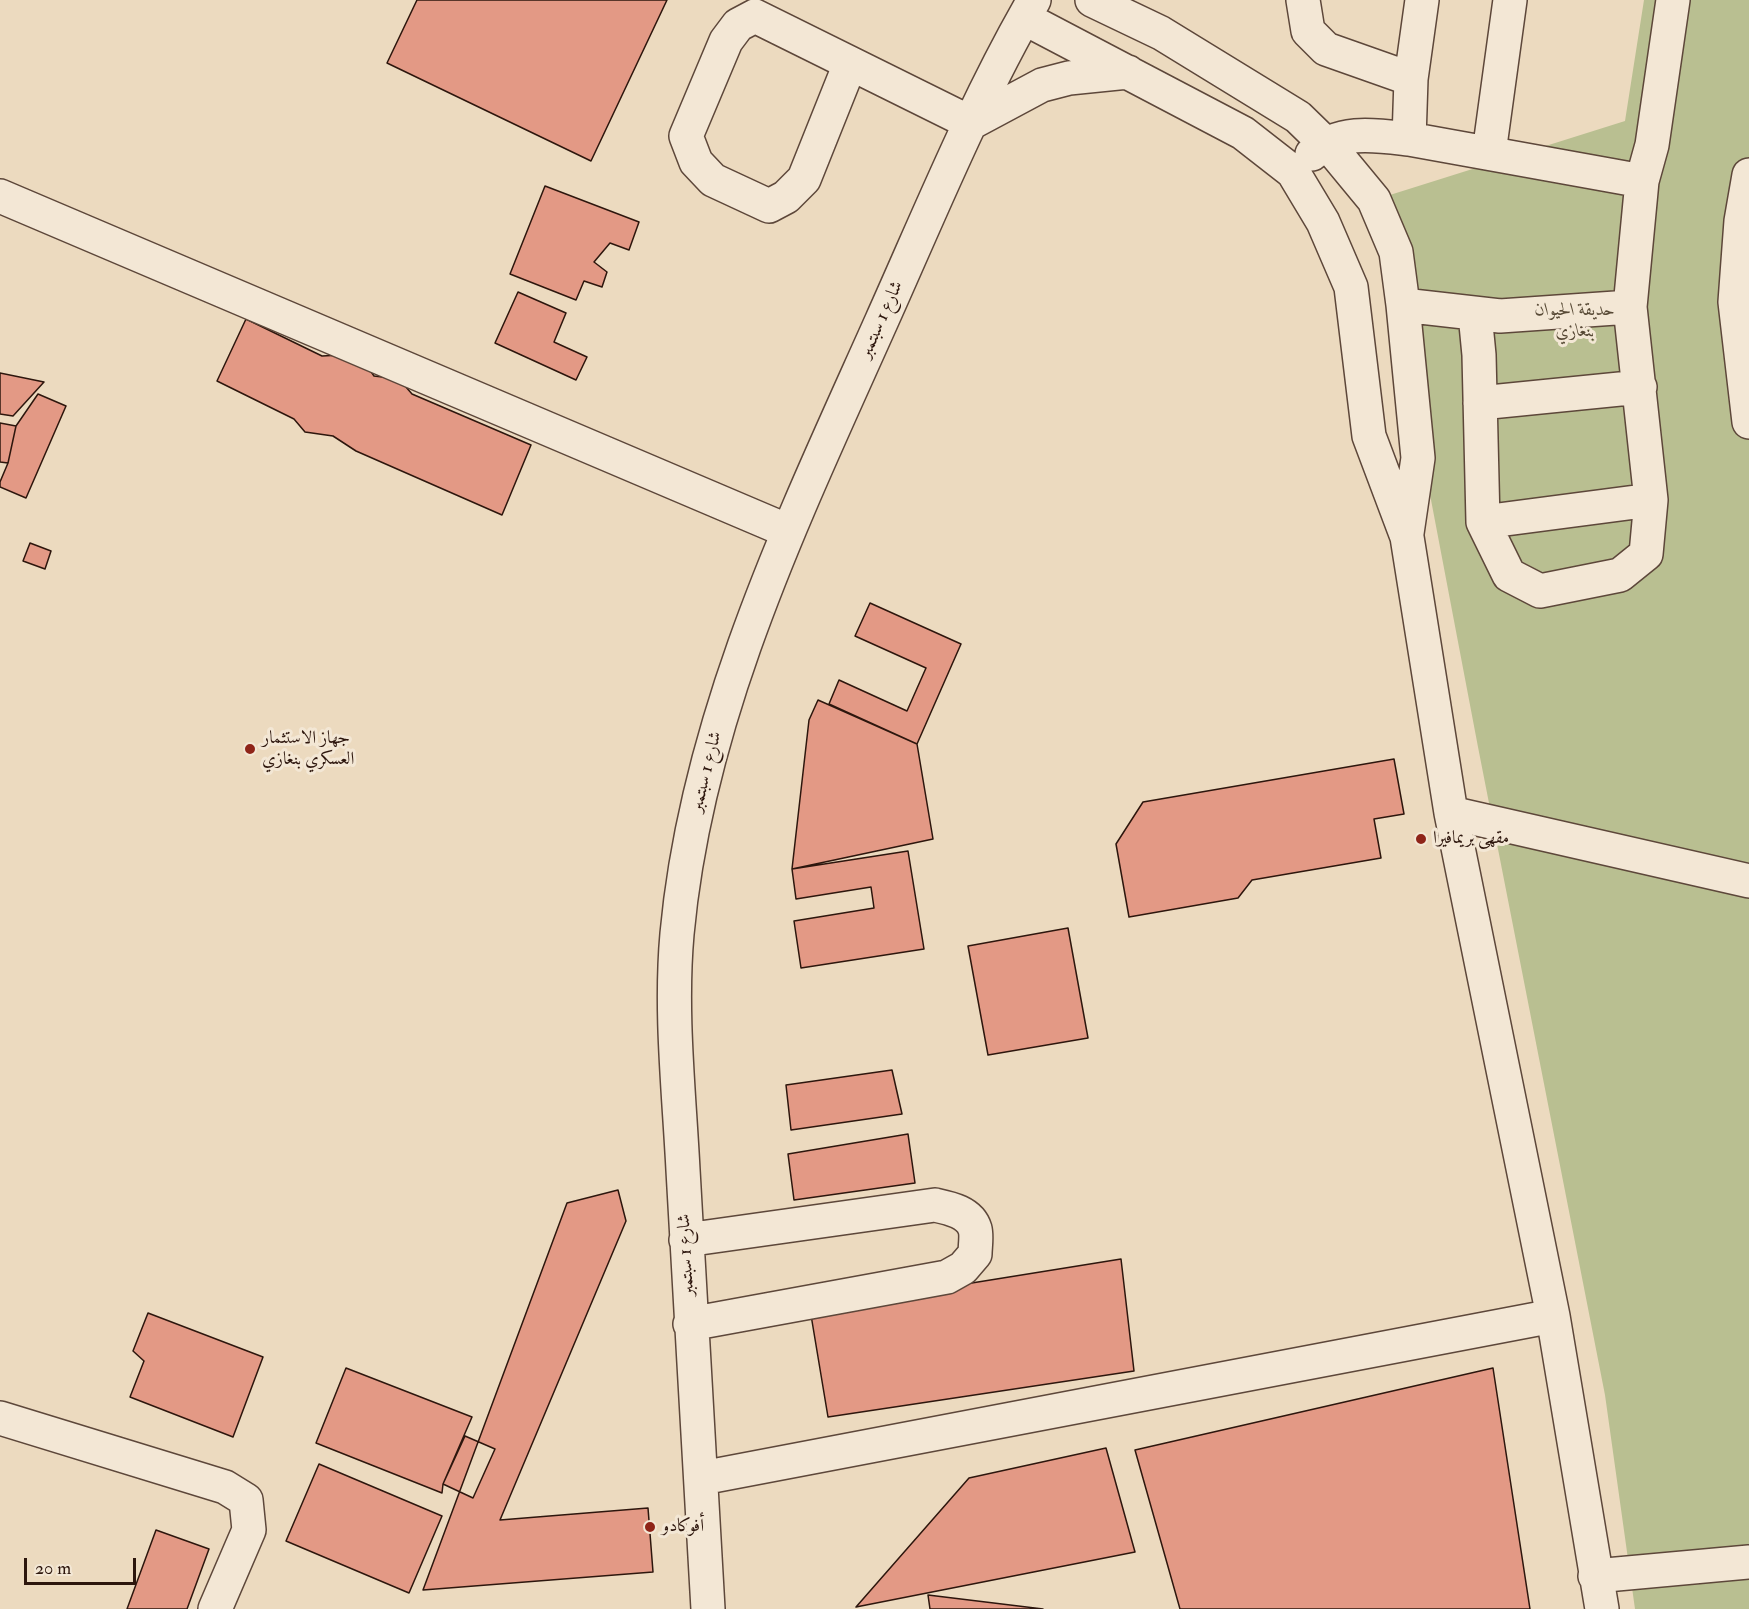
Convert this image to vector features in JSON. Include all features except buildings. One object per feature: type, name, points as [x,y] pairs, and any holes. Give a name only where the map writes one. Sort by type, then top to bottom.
[{"type":"street","points":[[1092,0],[1161,33],[1298,117],[1325,143],[1374,200],[1396,252],[1418,458],[1407,537]]},
{"type":"street","points":[[1146,0],[1161,33]]},
{"type":"street","points":[[1303,0],[1308,31],[1326,49],[1411,80]]},
{"type":"street","points":[[1410,139],[1411,80],[1422,0]]},
{"type":"street","points":[[1489,153],[1510,0]]},
{"type":"street","points":[[1475,314],[1479,355],[1483,522],[1509,575],[1540,591],[1620,575],[1646,554],[1651,500],[1630,307],[1642,181],[1652,145],[1672,0]]},
{"type":"street","points":[[1029,9],[1128,72],[1243,133],[1293,172],[1323,222],[1351,287],[1369,436],[1407,537],[1450,813],[1553,1316],[1602,1609]]},
{"type":"street","name":"شارع 1 سبتمبر","points":[[708,1609],[702,1478],[690,1324],[675,1014],[677,938],[687,856],[702,787],[726,698],[788,531],[971,123],[1029,9]]},
{"type":"street","points":[[850,64],[804,179],[786,197],[769,206],[713,180],[696,162],[686,136],[726,41],[738,25],[755,16],[971,123],[1042,85],[1069,78],[1128,72]]},
{"type":"street","points":[[1293,172],[1325,143],[1344,137],[1374,135],[1410,139],[1642,181]]},
{"type":"street","points":[[1749,175],[1735,302],[1749,422]]},
{"type":"street","points":[[0,196],[788,531]]},
{"type":"street","points":[[1403,305],[1500,316],[1630,307]]},
{"type":"street","points":[[1480,403],[1640,387]]},
{"type":"street","points":[[1483,522],[1651,500]]},
{"type":"street","points":[[1450,813],[1749,881]]},
{"type":"street","points":[[686,1240],[935,1205],[954,1209],[966,1217],[975,1228],[975,1254],[963,1268],[947,1277],[690,1324]]},
{"type":"street","points":[[702,1478],[1553,1316]]},
{"type":"street","points":[[0,1418],[225,1487],[246,1500],[249,1530],[215,1609]]},
{"type":"street","points":[[1595,1575],[1749,1562]]},
{"type":"green space","name":"حديقة الحيوان بنغازي","points":[[1644,0],[1749,0],[1749,1609],[1635,1609],[1605,1395],[1374,200],[1625,121]]},
{"type":"place","name":"جهاز الاستثمار العسكري بنغازي","points":[[250,749]]},
{"type":"place","name":"مقهى بريمافيرا","points":[[1421,839]]},
{"type":"place","name":"أفوكادو","points":[[650,1527]]}]
